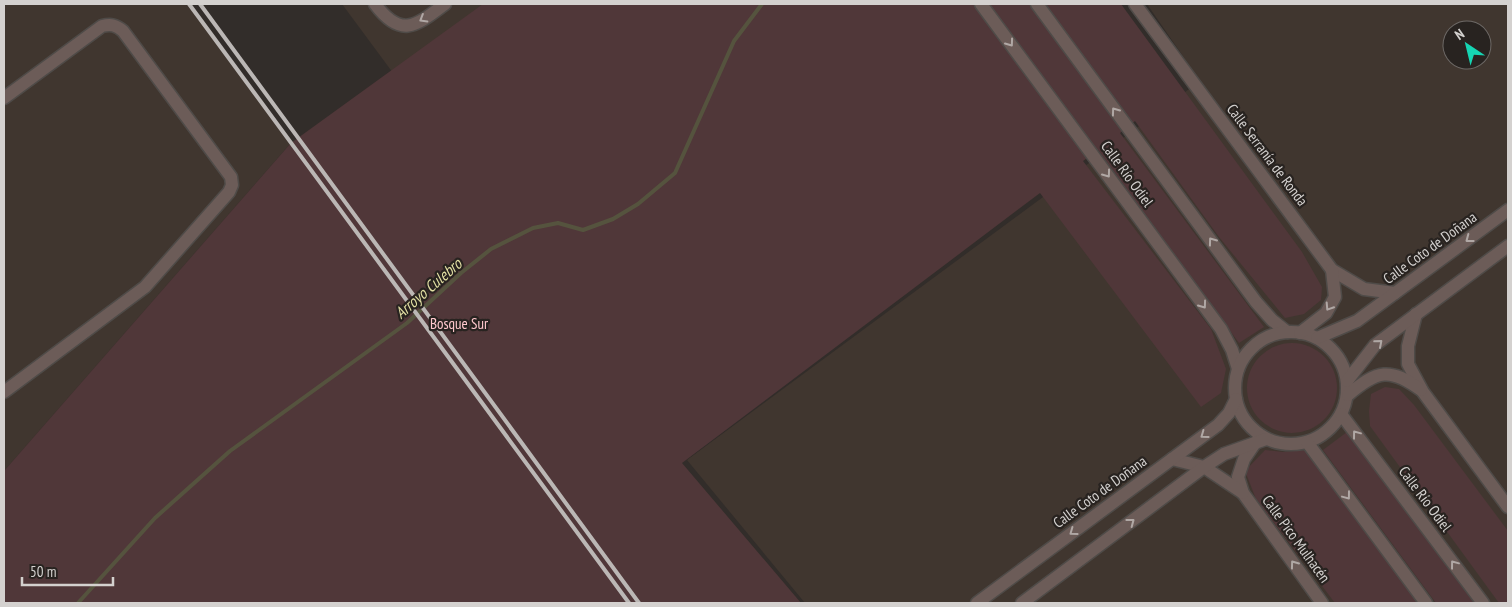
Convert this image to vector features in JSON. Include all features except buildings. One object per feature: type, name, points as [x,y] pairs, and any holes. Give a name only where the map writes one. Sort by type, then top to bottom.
[{"type":"street","points":[[375,4],[386,18],[398,25],[410,25],[420,22],[445,4]]},
{"type":"street","name":"Calle Río Odiel","points":[[981,4],[1221,329],[1232,350],[1238,369]]},
{"type":"street","name":"Calle Río Odiel","points":[[1037,4],[1256,302],[1272,320],[1294,332]]},
{"type":"street","name":"Calle Serranía de Ronda","points":[[1135,4],[1332,270],[1364,289],[1395,293]]},
{"type":"street","points":[[4,98],[102,26],[111,24],[117,26],[123,31],[231,177],[232,185],[229,192],[145,287],[4,392]]},
{"type":"street","name":"Calle Coto de Doñana","points":[[1317,338],[1357,320],[1508,210]]},
{"type":"street","points":[[1348,380],[1375,345],[1508,246]]},
{"type":"street","points":[[1260,441],[1255,432],[1246,423],[1236,399],[1235,384],[1238,369],[1246,355],[1258,343],[1272,336],[1294,332],[1326,313],[1335,296],[1332,270]]},
{"type":"street","points":[[1416,314],[1408,346],[1408,364],[1423,392],[1508,507]]},
{"type":"street","points":[[1022,603],[1224,454],[1260,441],[1286,445],[1307,442],[1321,436],[1333,427],[1342,414],[1348,395],[1348,380],[1344,367],[1338,355],[1328,345],[1317,338],[1294,332]]},
{"type":"street","points":[[1348,395],[1359,385],[1376,375],[1385,374],[1393,374],[1406,379],[1423,392]]},
{"type":"street","name":"Calle Coto de Doñana","points":[[976,603],[1218,425],[1229,413],[1236,399]]},
{"type":"street","name":"Calle Río Odiel","points":[[1342,414],[1483,603]]},
{"type":"street","name":"Calle Pico Mulhacén","points":[[1260,441],[1244,459],[1238,477],[1243,493],[1322,603]]},
{"type":"street","points":[[1307,442],[1426,603]]},
{"type":"street","name":"Calle Pico Mulhacén","points":[[1172,459],[1204,467],[1243,493]]},
{"type":"shaded area","points":[[4,4],[189,4],[291,143],[4,471]]},
{"type":"shaded area","points":[[342,4],[493,4],[396,77]]},
{"type":"shaded area","points":[[1147,4],[1508,4],[1508,603],[805,603],[687,460],[1200,81]]},
{"type":"green space","name":"Bosque Sur","points":[[483,4],[1121,4],[1302,252],[1322,287],[1321,300],[1304,314],[1285,318],[1219,237],[1135,121],[1120,133],[1264,327],[1239,343],[1098,150],[1083,161],[1211,329],[1226,369],[1221,393],[1201,407],[1040,193],[682,463],[801,603],[4,603],[4,471],[291,143]]},
{"type":"green space","points":[[1292,343],[1309,346],[1324,356],[1334,371],[1337,388],[1334,405],[1324,420],[1309,430],[1292,433],[1275,430],[1260,420],[1250,405],[1247,388],[1250,371],[1260,356],[1275,346]]},
{"type":"green space","points":[[1385,387],[1399,389],[1414,405],[1508,531],[1508,603],[1499,603],[1370,426],[1371,394]]},
{"type":"green space","points":[[1347,432],[1474,603],[1436,603],[1323,450]]},
{"type":"green space","points":[[1265,450],[1283,452],[1305,450],[1419,603],[1335,603],[1256,499],[1245,471]]},
{"type":"waterway","name":"Arroyo Culebro","points":[[78,603],[155,518],[230,451],[407,323],[461,273],[491,249],[533,228],[558,223],[583,230],[613,219],[638,204],[675,173],[734,41],[762,4]]},
{"type":"railway","points":[[189,4],[629,603]]},
{"type":"railway","points":[[200,4],[639,603]]}]
